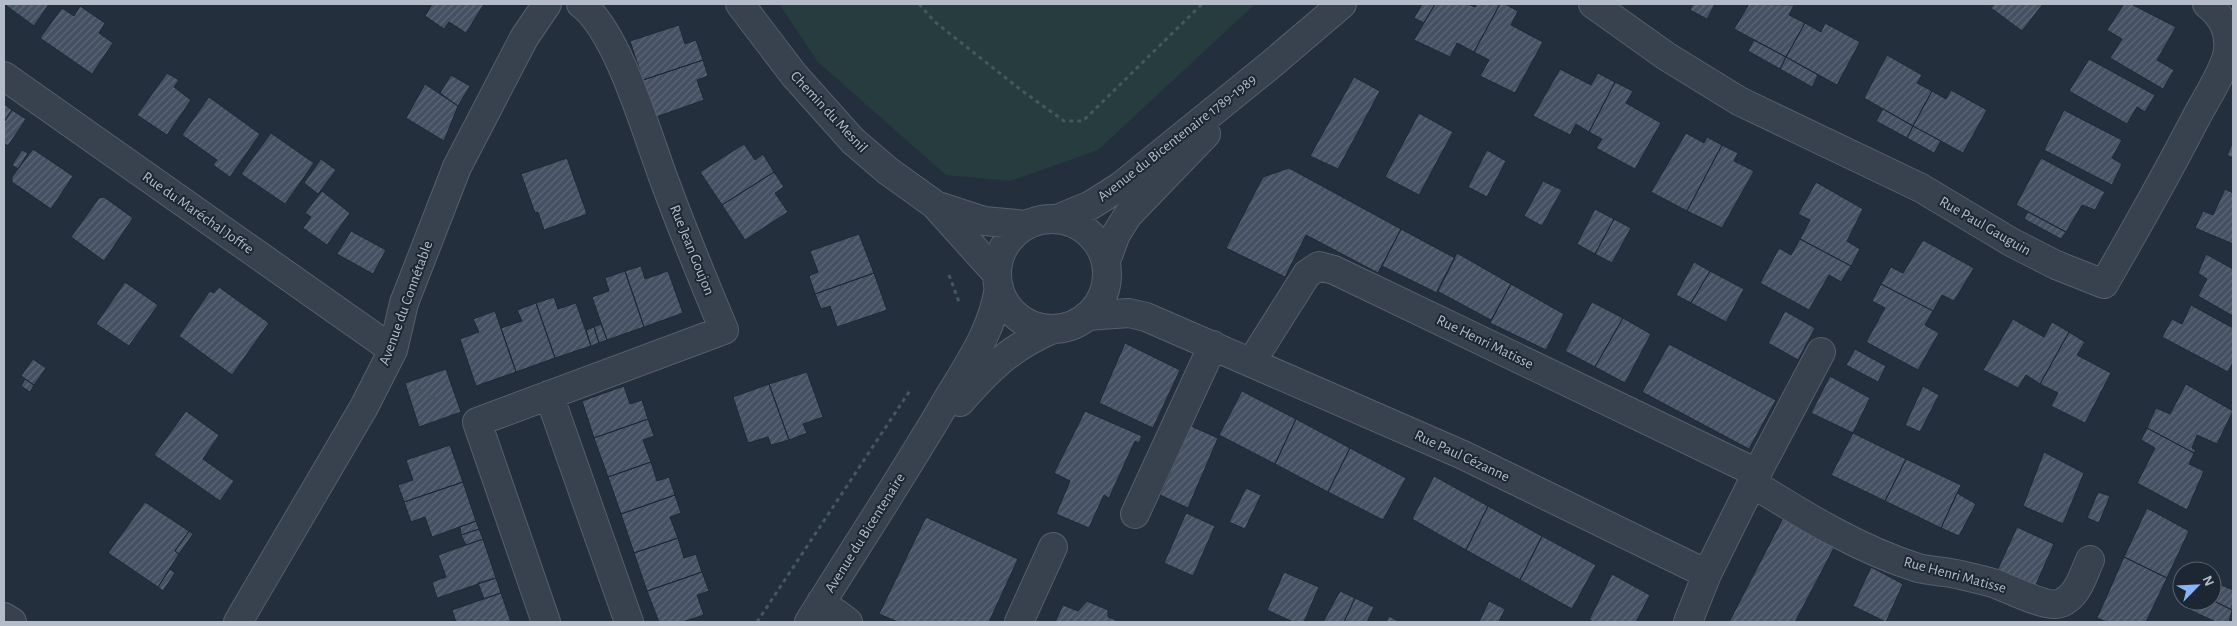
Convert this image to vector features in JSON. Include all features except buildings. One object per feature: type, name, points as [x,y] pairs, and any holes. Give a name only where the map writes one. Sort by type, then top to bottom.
[{"type":"street","name":"Avenue du Connétable","points":[[238,622],[364,406],[388,360],[404,303],[457,167],[524,38],[547,4]]},
{"type":"street","name":"Rue Jean Goujon","points":[[477,422],[724,330],[666,186],[618,55],[602,26],[581,4]]},
{"type":"street","name":"Chemin du Mesnil","points":[[740,4],[794,75],[854,141],[888,171],[934,204],[998,281]]},
{"type":"street","name":"Avenue du Bicentenaire 1789-1989","points":[[1057,219],[1091,205],[1122,186],[1342,4]]},
{"type":"street","name":"Rue Paul Gauguin","points":[[1593,4],[1666,56],[1740,101],[1921,188],[2011,242],[2056,266],[2104,284],[2152,202],[2215,84],[2228,53],[2228,35],[2221,17],[2207,4]]},
{"type":"street","name":"Avenue du Bicentenaire 1789-1989","points":[[1106,271],[1116,234],[1128,215],[1170,173],[1268,67]]},
{"type":"street","name":"Rue du Maréchal Joffre","points":[[4,76],[388,360]]},
{"type":"street","name":"Chemin du Mesnil","points":[[934,204],[984,221],[1027,225]]},
{"type":"street","points":[[1106,271],[1097,306],[1086,316],[1066,327],[1053,330],[1028,324],[1016,316],[1007,307],[998,281],[1002,250],[1014,234],[1027,225],[1039,220],[1057,219],[1079,226],[1096,242],[1106,271],[1129,313]]},
{"type":"street","name":"Rue Henri Matisse","points":[[1252,362],[1307,274],[1319,266],[1343,274],[1754,478],[1842,537],[1874,551],[1919,568],[1956,574],[1996,584],[2044,602],[2059,604],[2070,598],[2079,586],[2090,560]]},
{"type":"street","name":"Avenue du Bicentenaire","points":[[815,612],[922,444],[981,342],[996,305],[998,281]]},
{"type":"street","name":"Rue Paul Cézanne","points":[[1086,316],[1129,313],[1146,317],[1463,455],[1708,574]]},
{"type":"street","name":"Avenue du Bicentenaire","points":[[922,444],[983,375],[1019,346],[1053,330]]},
{"type":"street","points":[[1135,514],[1213,345]]},
{"type":"street","points":[[1688,622],[1708,574],[1754,478],[1821,352]]},
{"type":"street","points":[[549,395],[629,622]]},
{"type":"street","points":[[477,422],[546,622]]},
{"type":"street","points":[[1019,622],[1053,547]]},
{"type":"street","points":[[815,612],[848,622]]},
{"type":"street","points":[[4,616],[12,622]]},
{"type":"path","points":[[919,4],[935,22],[1021,90],[1064,121],[1083,120],[1202,4]]},
{"type":"path","points":[[948,273],[955,288],[960,308]]},
{"type":"path","points":[[388,360],[477,422]]},
{"type":"path","points":[[757,622],[915,383]]},
{"type":"green space","points":[[779,4],[1255,4],[1098,150],[1010,181],[946,175],[818,62]]}]
